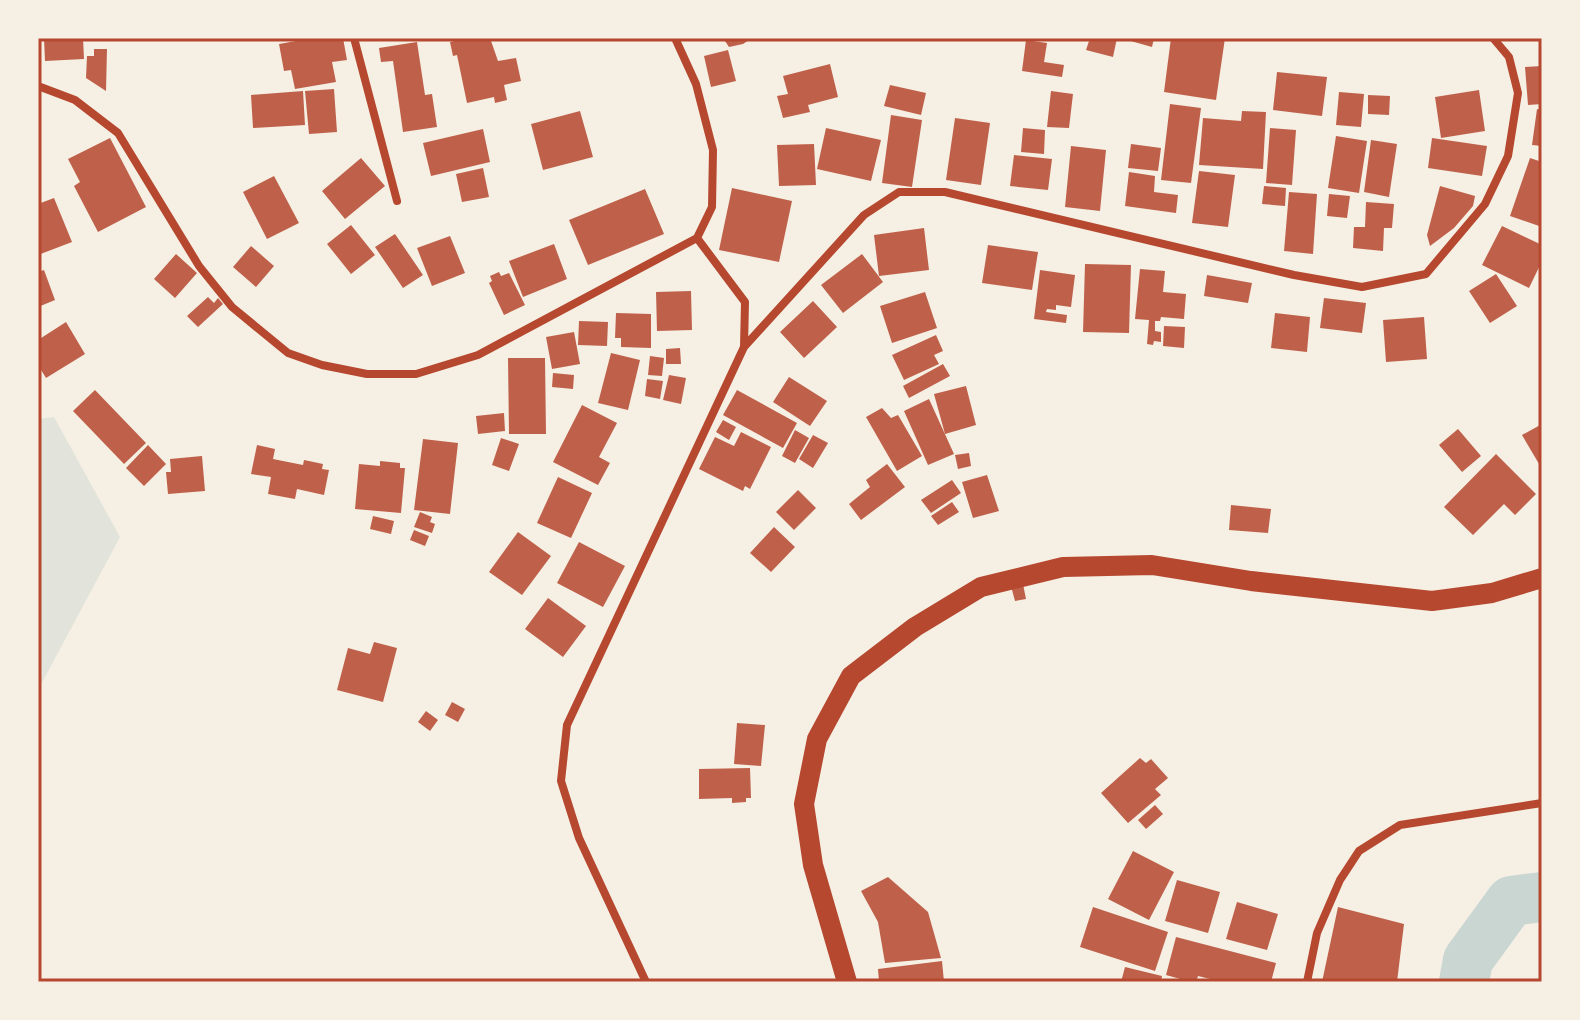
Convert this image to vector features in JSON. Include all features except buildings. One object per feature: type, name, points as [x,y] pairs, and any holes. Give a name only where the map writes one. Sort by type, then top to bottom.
[{"type":"main road","points":[[847,982],[813,865],[804,804],[817,739],[851,676],[915,627],[981,587],[1063,567],[1152,565],[1251,581],[1432,601],[1492,593],[1542,578]]},
{"type":"street","points":[[354,38],[397,201]]},
{"type":"street","points":[[38,86],[75,100],[118,133],[199,266],[232,307],[288,353],[322,365],[367,374],[416,374],[478,355],[697,238],[712,207],[713,150],[696,84],[675,38]]},
{"type":"street","points":[[646,982],[579,838],[561,781],[567,725],[744,347],[864,215],[899,192],[945,192],[1294,275],[1362,287],[1426,274],[1485,204],[1508,156],[1518,93],[1509,57],[1493,38]]},
{"type":"street","points":[[697,238],[745,302],[744,347]]},
{"type":"street","points":[[1307,982],[1317,933],[1340,880],[1359,851],[1400,825],[1542,803]]},
{"type":"shaded area","points":[[54,417],[120,537],[38,690],[38,419]]},
{"type":"waterway","points":[[1464,982],[1468,960],[1511,901],[1542,897]]}]
